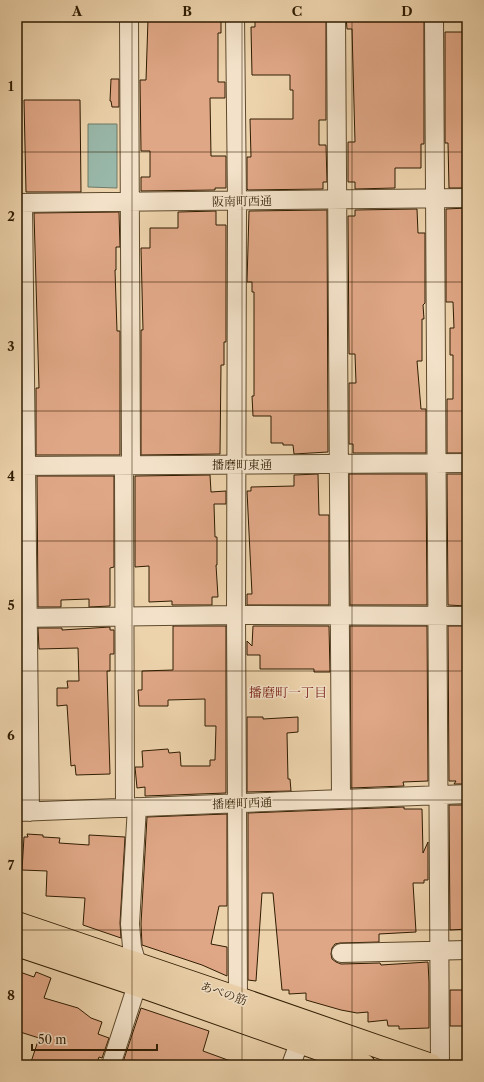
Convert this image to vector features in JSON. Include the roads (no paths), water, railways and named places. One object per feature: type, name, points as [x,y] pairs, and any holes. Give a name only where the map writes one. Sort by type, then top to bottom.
[{"type":"main road","name":"あべの筋","points":[[17,923],[299,1043],[364,1065]]},
{"type":"main road","name":"あべの筋","points":[[17,945],[238,998],[431,1065]]},
{"type":"street","points":[[111,1065],[137,975],[130,924],[131,808],[124,618],[130,202],[129,17]]},
{"type":"street","points":[[235,17],[237,201],[236,803],[238,998]]},
{"type":"street","points":[[336,17],[341,799]]},
{"type":"street","points":[[434,17],[440,1065]]},
{"type":"street","name":"阪南町西通","points":[[20,203],[467,198]]},
{"type":"street","points":[[20,203],[24,812]]},
{"type":"street","name":"播磨町東通","points":[[22,466],[467,463]]},
{"type":"street","points":[[22,618],[467,616]]},
{"type":"street","name":"播磨町西通","points":[[24,812],[467,794]]},
{"type":"street","points":[[341,953],[467,950]]},
{"type":"street","points":[[291,1065],[299,1043]]},
{"type":"district","name":"播磨町一丁目","points":[[288,692]]}]
